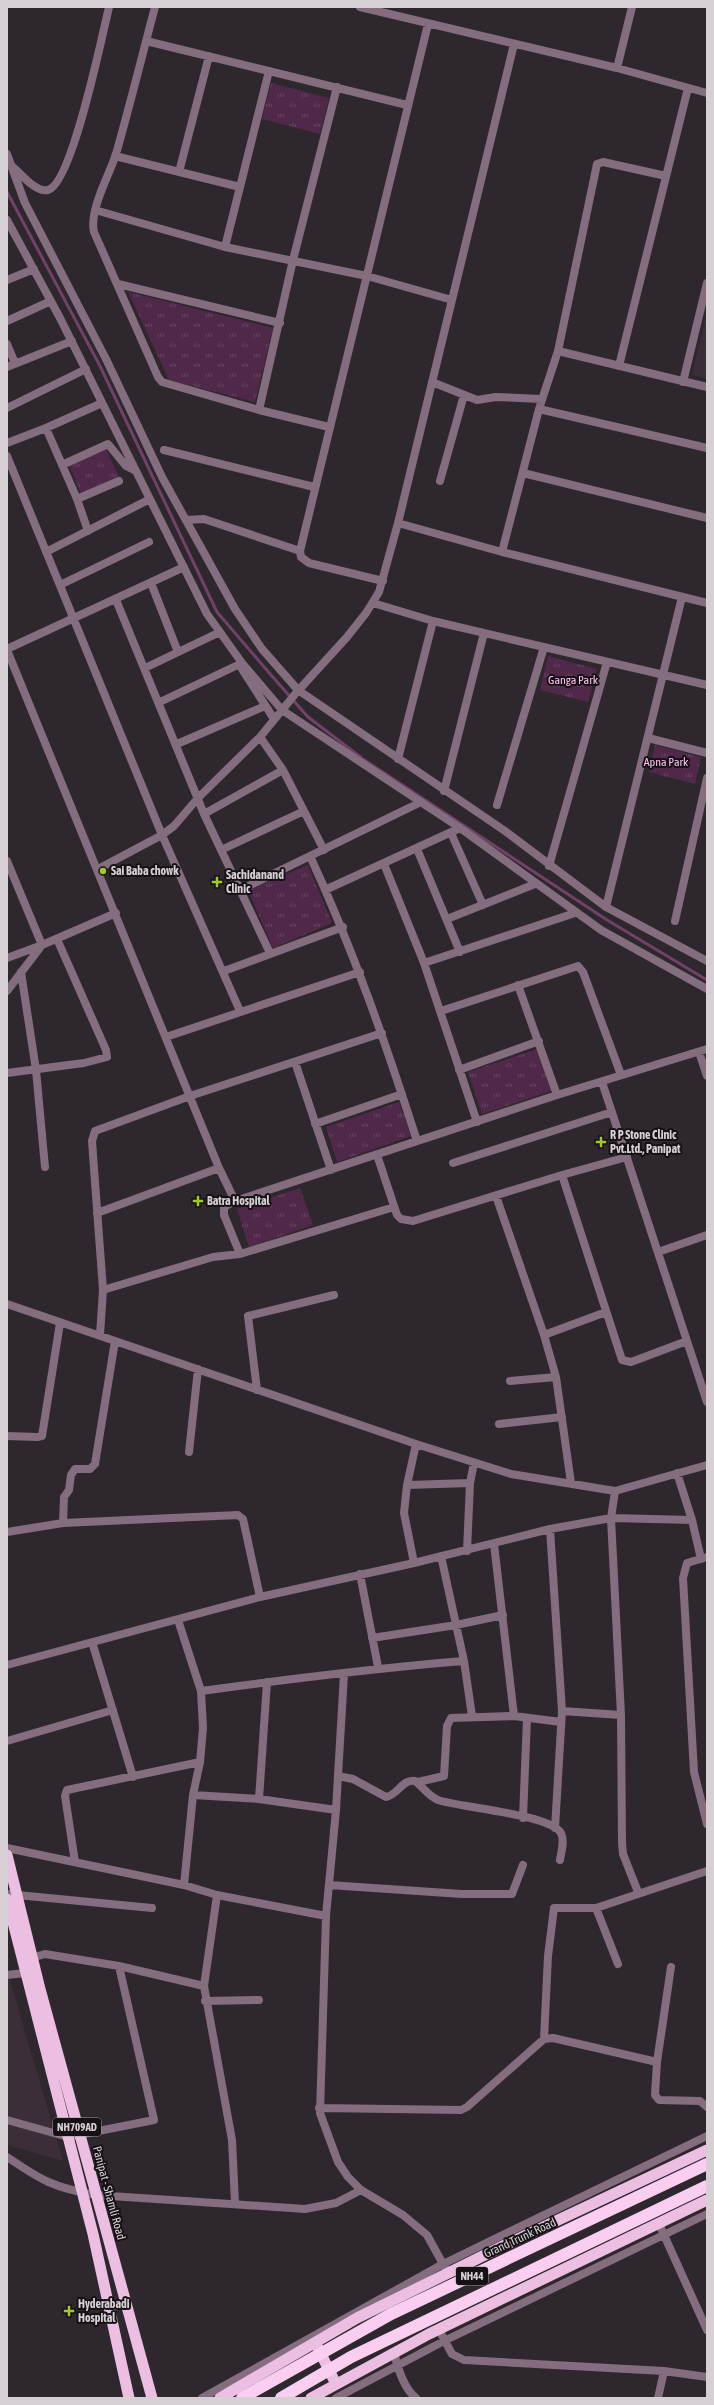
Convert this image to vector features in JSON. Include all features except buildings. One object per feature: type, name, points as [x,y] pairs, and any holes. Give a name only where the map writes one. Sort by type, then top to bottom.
[{"type":"highway","name":"Panipat - Shamli Road","points":[[7,1855],[10,1928],[27,1960],[25,1973],[93,2234],[129,2398]]},
{"type":"highway","name":"Panipat - Shamli Road","points":[[9,1900],[79,2134],[152,2398]]},
{"type":"highway","points":[[220,2398],[446,2268],[707,2150]]},
{"type":"highway","name":"Grand Trunk Road","points":[[242,2398],[391,2314],[707,2164]]},
{"type":"highway","name":"NH44","points":[[281,2398],[352,2357],[707,2186]]},
{"type":"highway","points":[[312,2398],[394,2352],[488,2304],[707,2200]]},
{"type":"highway","points":[[315,2342],[336,2384]]},
{"type":"street","points":[[9,164],[36,187],[44,190],[52,189],[59,182],[74,145],[109,7]]},
{"type":"street","points":[[155,7],[115,156],[95,210],[93,222],[94,232],[158,377],[162,382],[259,410],[329,427]]},
{"type":"street","points":[[360,7],[617,68],[707,93]]},
{"type":"street","points":[[617,68],[632,7]]},
{"type":"street","points":[[383,580],[309,563],[301,557],[300,551],[314,487],[428,24]]},
{"type":"street","points":[[146,41],[407,105]]},
{"type":"street","points":[[98,869],[162,835],[174,826],[198,798],[260,737],[297,692],[348,637],[373,603],[383,580],[398,523],[514,44]]},
{"type":"street","points":[[179,172],[209,56]]},
{"type":"street","points":[[225,247],[269,71]]},
{"type":"street","points":[[259,410],[280,324],[293,260],[337,87]]},
{"type":"street","points":[[619,366],[688,88]]},
{"type":"street","points":[[7,154],[9,164],[25,203],[106,359],[186,520],[235,609],[262,649],[297,692],[506,831],[549,866],[606,907],[707,961]]},
{"type":"street","points":[[115,156],[240,187]]},
{"type":"street","points":[[502,552],[539,409],[558,351],[597,164],[603,162],[666,176]]},
{"type":"street","points":[[95,210],[225,247],[367,276],[452,300]]},
{"type":"street","points":[[7,220],[10,234],[34,269],[72,341],[207,614],[240,663],[274,719]]},
{"type":"street","points":[[7,280],[34,269]]},
{"type":"street","points":[[683,382],[707,283]]},
{"type":"street","points":[[118,284],[280,324]]},
{"type":"street","points":[[7,322],[51,301]]},
{"type":"street","points":[[7,344],[11,365],[72,341]]},
{"type":"street","points":[[558,351],[707,387]]},
{"type":"street","points":[[7,408],[86,369]]},
{"type":"street","points":[[432,382],[477,400],[496,397],[542,399]]},
{"type":"street","points":[[440,481],[464,395]]},
{"type":"street","points":[[7,443],[46,428],[102,403]]},
{"type":"street","points":[[539,409],[707,448]]},
{"type":"street","points":[[46,428],[78,500],[88,532]]},
{"type":"street","points":[[62,465],[108,444],[126,466],[136,472]]},
{"type":"street","points":[[164,450],[314,487]]},
{"type":"street","points":[[7,456],[162,835],[224,971],[240,1011]]},
{"type":"street","points":[[523,473],[707,518]]},
{"type":"street","points":[[78,500],[119,481]]},
{"type":"street","points":[[46,552],[88,532],[150,499]]},
{"type":"street","points":[[186,520],[204,519],[300,551]]},
{"type":"street","points":[[398,523],[502,552],[707,603]]},
{"type":"street","points":[[60,585],[149,542]]},
{"type":"street","points":[[184,567],[116,600],[73,617],[7,649],[116,912],[219,1168],[235,1200]]},
{"type":"street","points":[[150,583],[178,652]]},
{"type":"street","points":[[606,907],[682,597]]},
{"type":"street","points":[[116,600],[144,668],[160,702],[204,814],[270,953]]},
{"type":"street","points":[[373,603],[433,621],[707,685]]},
{"type":"street","points":[[398,759],[433,621]]},
{"type":"street","points":[[144,668],[220,632]]},
{"type":"street","points":[[444,791],[484,633]]},
{"type":"street","points":[[497,804],[544,647]]},
{"type":"street","points":[[549,866],[607,662]]},
{"type":"street","points":[[160,702],[240,663]]},
{"type":"street","points":[[240,663],[283,709],[419,803],[460,828],[575,913],[601,930],[707,989]]},
{"type":"street","points":[[177,744],[265,706]]},
{"type":"street","points":[[260,737],[283,770],[324,850]]},
{"type":"street","points":[[648,738],[707,752]]},
{"type":"street","points":[[204,814],[283,770]]},
{"type":"street","points":[[675,921],[707,778]]},
{"type":"street","points":[[240,890],[419,803]]},
{"type":"street","points":[[221,850],[304,811]]},
{"type":"street","points":[[326,890],[418,849],[460,828]]},
{"type":"street","points":[[451,833],[483,905]]},
{"type":"street","points":[[418,849],[460,952]]},
{"type":"street","points":[[310,856],[343,927],[360,972],[382,1033],[417,1141]]},
{"type":"street","points":[[7,861],[42,945]]},
{"type":"street","points":[[384,864],[424,963],[477,1122]]},
{"type":"street","points":[[447,919],[535,884]]},
{"type":"street","points":[[7,958],[42,945],[116,912]]},
{"type":"street","points":[[424,963],[575,913]]},
{"type":"street","points":[[224,971],[343,927]]},
{"type":"street","points":[[7,1073],[84,1063],[105,1059],[107,1056],[56,939]]},
{"type":"street","points":[[7,991],[42,945]]},
{"type":"street","points":[[441,1011],[572,966],[580,967],[621,1075]]},
{"type":"street","points":[[21,972],[36,1070],[45,1167]]},
{"type":"street","points":[[166,1037],[360,972]]},
{"type":"street","points":[[518,985],[557,1095]]},
{"type":"street","points":[[100,1335],[102,1290],[92,1141],[95,1131],[190,1096],[382,1033]]},
{"type":"street","points":[[459,1070],[539,1041]]},
{"type":"street","points":[[240,1254],[224,1215],[224,1207],[235,1200],[377,1155],[557,1095],[703,1051],[707,1076]]},
{"type":"street","points":[[295,1062],[331,1170]]},
{"type":"street","points":[[602,1082],[707,1402]]},
{"type":"street","points":[[315,1124],[402,1094]]},
{"type":"street","points":[[453,1163],[612,1112]]},
{"type":"street","points":[[377,1155],[394,1207],[401,1219],[413,1221],[562,1175],[627,1157]]},
{"type":"street","points":[[97,1213],[219,1168]]},
{"type":"street","points":[[562,1175],[620,1356],[624,1362],[631,1362],[687,1342]]},
{"type":"street","points":[[496,1196],[544,1335],[556,1377],[571,1483]]},
{"type":"street","points":[[102,1290],[213,1257],[224,1257],[240,1254],[394,1207]]},
{"type":"street","points":[[658,1252],[707,1235]]},
{"type":"street","points":[[257,1390],[248,1316],[334,1296]]},
{"type":"street","points":[[7,1304],[416,1444],[511,1474],[615,1491],[707,1464]]},
{"type":"street","points":[[544,1335],[606,1312]]},
{"type":"street","points":[[7,1436],[42,1436],[60,1323]]},
{"type":"street","points":[[63,1523],[64,1497],[70,1487],[72,1472],[75,1469],[90,1469],[95,1464],[114,1341]]},
{"type":"street","points":[[189,1452],[198,1369]]},
{"type":"street","points":[[510,1382],[556,1377]]},
{"type":"street","points":[[499,1424],[562,1417]]},
{"type":"street","points":[[414,1563],[404,1512],[407,1485],[416,1444]]},
{"type":"street","points":[[467,1550],[470,1483],[474,1462]]},
{"type":"street","points":[[677,1473],[704,1558],[687,1563],[683,1578],[694,1772],[707,1824]]},
{"type":"street","points":[[407,1485],[470,1483]]},
{"type":"street","points":[[615,1491],[611,1518],[621,1714],[623,1848],[638,1892]]},
{"type":"street","points":[[7,1531],[63,1523],[238,1515],[243,1519],[260,1597]]},
{"type":"street","points":[[7,1665],[260,1597],[414,1563],[550,1530],[611,1518],[692,1520]]},
{"type":"street","points":[[550,1530],[562,1710],[555,1828]]},
{"type":"street","points":[[494,1544],[514,1716]]},
{"type":"street","points":[[441,1556],[464,1661],[472,1716]]},
{"type":"street","points":[[360,1574],[378,1668]]},
{"type":"street","points":[[372,1638],[456,1625],[502,1615]]},
{"type":"street","points":[[178,1620],[201,1692],[204,1728],[200,1762],[193,1795],[184,1885]]},
{"type":"street","points":[[92,1642],[133,1776]]},
{"type":"street","points":[[201,1692],[267,1682],[344,1674],[378,1668],[464,1661]]},
{"type":"street","points":[[344,1674],[336,1810],[326,1916],[320,2108],[325,2132],[338,2162],[348,2177],[361,2190],[416,2224],[427,2235],[446,2268]]},
{"type":"street","points":[[260,1800],[267,1682]]},
{"type":"street","points":[[7,1741],[113,1710]]},
{"type":"street","points":[[562,1710],[621,1714]]},
{"type":"street","points":[[338,1776],[353,1780],[386,1797],[392,1795],[407,1781],[412,1780],[418,1782],[444,1776],[448,1722],[451,1718],[472,1716],[514,1716],[561,1722]]},
{"type":"street","points":[[523,1818],[527,1718]]},
{"type":"street","points":[[75,1862],[66,1792],[200,1762]]},
{"type":"street","points":[[418,1782],[427,1793],[438,1800],[548,1823],[562,1836],[560,1860]]},
{"type":"street","points":[[193,1795],[260,1800],[336,1810]]},
{"type":"street","points":[[7,1848],[184,1885],[217,1895],[326,1916]]},
{"type":"street","points":[[329,1885],[462,1894],[512,1894],[522,1865]]},
{"type":"street","points":[[544,2038],[548,1956],[554,1908],[596,1908],[638,1892],[707,1871]]},
{"type":"street","points":[[217,1895],[204,1986],[205,2001],[230,2127],[235,2169],[235,2203]]},
{"type":"street","points":[[9,1900],[152,1908]]},
{"type":"street","points":[[596,1908],[618,1964]]},
{"type":"street","points":[[27,1960],[45,1954],[118,1966],[204,1986]]},
{"type":"street","points":[[7,2120],[68,2137],[150,2122],[155,2118],[118,1966]]},
{"type":"street","points":[[671,1967],[657,2062],[655,2089],[657,2099],[664,2101],[700,2100],[707,2107]]},
{"type":"street","points":[[7,1976],[25,1973]]},
{"type":"street","points":[[205,2001],[259,2000]]},
{"type":"street","points":[[320,2108],[461,2110],[544,2038],[553,2038],[657,2062]]},
{"type":"street","points":[[202,2398],[446,2268],[707,2136]]},
{"type":"street","points":[[7,2156],[45,2182],[96,2195],[235,2203],[305,2209],[336,2203],[361,2190]]},
{"type":"street","points":[[336,2398],[444,2341],[707,2214]]},
{"type":"street","points":[[659,2224],[707,2330]]},
{"type":"street","points":[[439,2330],[452,2354],[464,2360],[664,2371],[707,2377]]},
{"type":"street","points":[[394,2352],[397,2366],[412,2394],[416,2398]]},
{"type":"street","points":[[658,2398],[664,2371]]},
{"type":"shaded area","points":[[707,311],[707,379],[692,375]]},
{"type":"shaded area","points":[[7,1970],[63,2161],[7,2145]]},
{"type":"green space","points":[[271,83],[329,98],[320,134],[262,119]]},
{"type":"green space","points":[[128,292],[273,328],[255,402],[169,380]]},
{"type":"green space","points":[[106,449],[119,477],[81,494],[69,465]]},
{"type":"green space","name":"Ganga Park","points":[[548,656],[597,669],[588,702],[540,690]]},
{"type":"green space","name":"Apna Park","points":[[655,745],[701,757],[695,784],[649,772]]},
{"type":"green space","points":[[308,865],[332,923],[273,948],[248,890]]},
{"type":"green space","points":[[537,1049],[551,1091],[482,1114],[468,1072]]},
{"type":"green space","points":[[399,1102],[411,1136],[337,1162],[326,1127]]},
{"type":"green space","points":[[300,1188],[313,1225],[249,1247],[237,1209]]},
{"type":"waterway","points":[[7,192],[100,366],[217,612],[308,717],[363,759],[607,920],[707,980]]},
{"type":"place","name":"Sai Baba chowk","points":[[103,871]]},
{"type":"place","name":"Sachidanand Clinic","points":[[217,882]]},
{"type":"place","name":"R P Stone Clinic Pvt.Ltd., Panipat","points":[[601,1142]]},
{"type":"place","name":"Batra Hospital","points":[[198,1201]]},
{"type":"place","name":"Hyderabadi Hospital","points":[[69,2311]]}]
